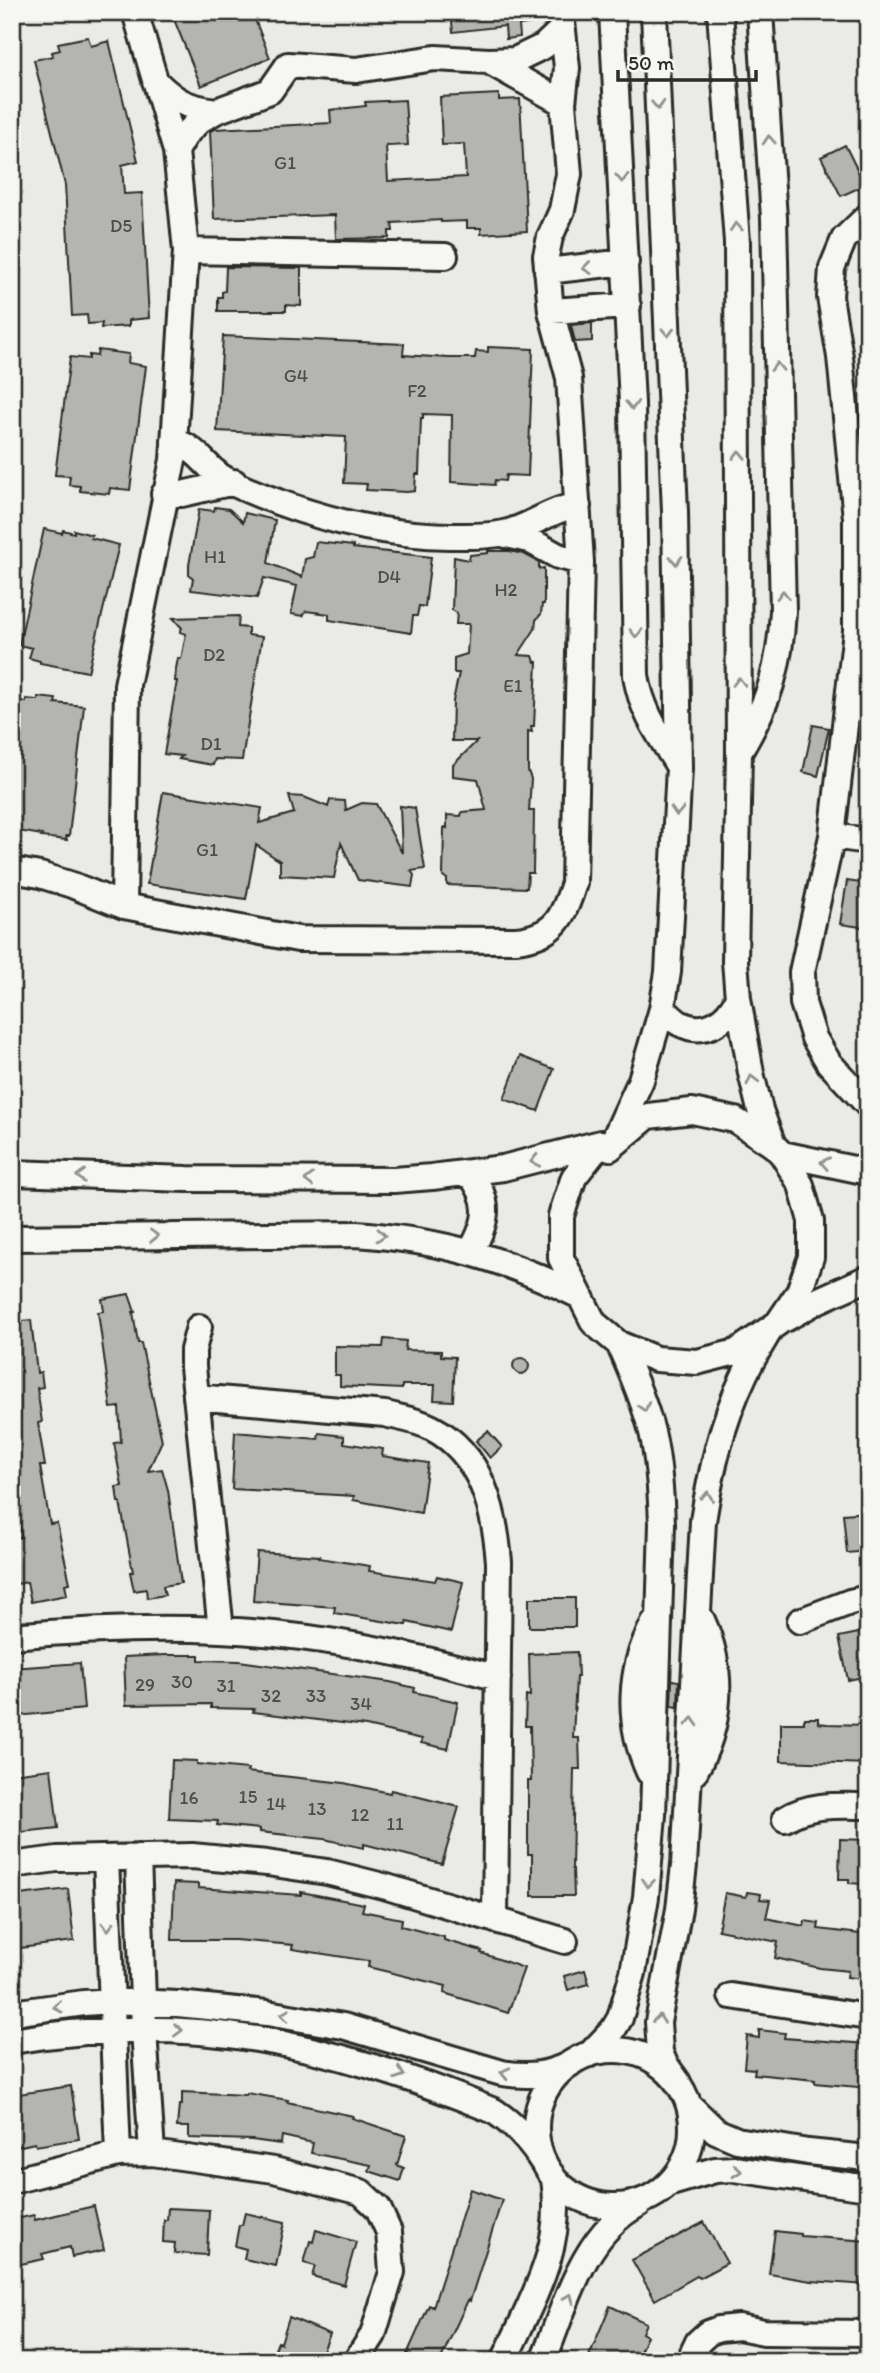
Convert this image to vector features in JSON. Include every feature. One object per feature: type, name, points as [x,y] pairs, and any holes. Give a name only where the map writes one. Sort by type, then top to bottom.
[{"type":"street","points":[[124,906],[127,685],[173,460],[186,251],[176,151],[135,12]]},
{"type":"street","points":[[612,12],[628,306],[636,573],[636,675],[647,717],[680,768]]},
{"type":"street","points":[[12,1173],[187,1180],[419,1178],[469,1173],[605,1146],[641,1080],[662,1009],[668,972],[680,768],[675,512],[654,12]]},
{"type":"street","points":[[720,12],[737,242],[739,752],[735,961],[738,998],[760,1110],[777,1149],[802,1185],[811,1220],[811,1257],[799,1292],[745,1375],[725,1422],[711,1471],[703,1521],[689,1783],[679,1909],[658,2022],[660,2052],[690,2106],[716,2131],[737,2140],[808,2152],[868,2158]]},
{"type":"street","points":[[739,752],[759,720],[773,685],[781,649],[783,611],[774,219],[760,12]]},
{"type":"street","points":[[176,151],[186,134],[200,120],[216,111],[270,91],[288,65],[356,70],[435,58],[515,60],[544,46],[562,21]]},
{"type":"street","points":[[12,870],[72,884],[124,906],[298,939],[516,940],[533,938],[549,931],[561,918],[574,883],[581,562],[569,379],[551,311],[546,256],[550,237],[562,210],[569,174],[563,103],[567,68],[562,21]]},
{"type":"street","points":[[489,61],[563,103]]},
{"type":"street","points":[[155,81],[172,98],[193,108],[216,111]]},
{"type":"street","points":[[868,216],[844,239],[832,268],[830,297],[840,357],[855,504],[858,584],[856,631],[832,836],[802,972],[803,1003],[814,1038],[829,1063],[868,1105]]},
{"type":"street","points":[[186,251],[445,256]]},
{"type":"street","points":[[547,271],[626,262]]},
{"type":"street","points":[[551,311],[628,306]]},
{"type":"street","points":[[174,441],[190,447],[222,477],[297,509],[364,527],[432,536],[502,534],[529,540],[558,556],[581,562]]},
{"type":"street","points":[[164,494],[190,493],[234,482]]},
{"type":"street","points":[[502,534],[561,509],[578,506]]},
{"type":"street","points":[[832,836],[868,841]]},
{"type":"street","points":[[662,1009],[677,1022],[691,1028],[706,1028],[721,1022],[732,1012],[738,998]]},
{"type":"street","points":[[868,1172],[777,1149],[736,1120],[692,1111],[648,1116],[605,1146],[575,1177],[561,1216],[561,1258],[594,1324],[619,1344],[656,1359],[697,1362],[736,1352],[819,1300],[868,1278]]},
{"type":"street","points":[[469,1173],[482,1192],[486,1213],[483,1228],[471,1251]]},
{"type":"street","points":[[12,1238],[356,1234],[433,1242],[471,1251],[508,1263],[580,1296]]},
{"type":"street","points":[[199,1327],[193,1350],[196,1397],[221,1630]]},
{"type":"street","points":[[504,2361],[551,2251],[557,2216],[548,2170],[536,2140],[536,2118],[542,2097],[554,2078],[613,2030],[620,2018],[633,1973],[651,1848],[662,1524],[660,1478],[652,1432],[638,1388],[619,1344]]},
{"type":"street","points":[[196,1397],[385,1414],[422,1423],[453,1443],[479,1476],[495,1520],[499,1562],[495,1920]]},
{"type":"street","points":[[800,1621],[868,1598]]},
{"type":"street","points":[[689,1783],[704,1756],[714,1728],[718,1698],[717,1667],[698,1610]]},
{"type":"street","points":[[654,1783],[634,1727],[632,1697],[636,1668],[645,1639],[659,1613]]},
{"type":"street","points":[[12,1636],[114,1629],[221,1630],[299,1637],[355,1646],[498,1678]]},
{"type":"street","points":[[658,1645],[696,1645]]},
{"type":"street","points":[[655,1756],[690,1757]]},
{"type":"street","points":[[785,1819],[796,1812],[815,1808],[868,1806]]},
{"type":"street","points":[[12,1865],[57,1859],[192,1856],[267,1863],[327,1872],[387,1887],[565,1941]]},
{"type":"street","points":[[138,1857],[144,2030],[152,2153]]},
{"type":"street","points":[[106,1858],[118,2154]]},
{"type":"street","points":[[732,1996],[868,2017]]},
{"type":"street","points":[[12,2013],[111,2001],[307,2018],[379,2035],[502,2073],[520,2076],[545,2074],[580,2059],[611,2050],[633,2052],[658,2063],[678,2082]]},
{"type":"street","points":[[12,2041],[64,2032],[113,2029],[201,2031],[319,2050],[388,2070],[494,2111],[524,2135],[548,2170],[570,2194],[595,2205],[623,2207],[649,2199]]},
{"type":"street","points":[[671,2183],[686,2160],[693,2133],[690,2106]]},
{"type":"street","points":[[12,2181],[118,2154],[152,2153],[274,2170],[361,2192],[378,2208],[389,2231],[391,2272],[373,2335],[356,2361]]},
{"type":"street","points":[[543,2361],[583,2264],[596,2242],[617,2218],[671,2183],[716,2169],[734,2169],[868,2189]]},
{"type":"street","points":[[689,2361],[698,2342],[708,2333],[719,2329],[739,2327],[764,2332],[868,2333]]},
{"type":"building","points":[[171,12],[252,12],[270,58],[201,86]]},
{"type":"building","points":[[451,12],[540,12],[541,22],[519,25],[520,37],[506,39],[505,26],[453,32]]},
{"type":"building","points":[[88,37],[91,46],[109,41],[138,161],[122,165],[124,194],[142,193],[149,318],[129,320],[129,326],[101,328],[102,323],[88,324],[87,315],[72,316],[65,185],[34,60],[53,56],[52,52],[60,50],[58,43]]},
{"type":"building","points":[[499,94],[499,100],[520,99],[527,231],[481,234],[481,228],[467,228],[467,221],[441,220],[392,223],[393,231],[389,231],[389,238],[336,239],[335,215],[214,219],[210,131],[331,123],[330,110],[366,106],[365,102],[405,100],[408,145],[386,146],[388,181],[466,177],[464,144],[442,145],[440,97]]},
{"type":"building","points":[[845,145],[865,185],[841,196],[821,157]]},
{"type":"building","points":[[226,267],[301,268],[301,306],[286,305],[286,311],[218,311],[218,297],[222,297],[222,292],[225,291]]},
{"type":"building","points":[[592,323],[592,341],[575,342],[571,325]]},
{"type":"building","points":[[223,336],[404,344],[403,355],[449,358],[475,358],[476,351],[488,352],[488,347],[533,349],[528,476],[506,475],[505,481],[495,480],[494,485],[451,482],[452,415],[423,414],[419,474],[416,474],[415,491],[407,492],[366,490],[367,484],[344,483],[346,437],[217,431]]},
{"type":"building","points":[[98,350],[129,354],[128,363],[146,366],[130,490],[110,488],[109,494],[80,491],[80,486],[69,485],[70,476],[55,475],[70,357],[89,359],[89,355],[97,356]]},
{"type":"building","points":[[215,507],[229,509],[243,522],[245,513],[275,520],[268,563],[302,577],[305,559],[313,557],[316,542],[431,557],[425,607],[419,606],[417,616],[413,616],[411,633],[329,620],[329,614],[306,611],[303,616],[291,614],[297,586],[264,578],[257,598],[191,590],[193,578],[189,575],[189,565],[199,509],[214,511]]},
{"type":"building","points":[[44,529],[62,533],[63,530],[74,533],[74,530],[92,535],[91,538],[119,545],[88,672],[40,663],[29,658],[32,648],[19,645]]},
{"type":"building","points":[[488,551],[524,554],[539,562],[539,569],[544,568],[544,604],[536,620],[535,629],[518,655],[533,656],[537,662],[534,726],[531,726],[532,732],[528,731],[528,771],[531,779],[529,811],[534,811],[533,873],[528,873],[527,888],[447,885],[447,879],[443,876],[444,827],[447,828],[447,815],[461,816],[462,812],[486,810],[478,779],[453,776],[453,765],[477,741],[452,741],[453,701],[459,673],[454,673],[454,658],[467,654],[469,624],[456,624],[457,613],[452,610],[454,557],[469,560],[470,555]]},
{"type":"building","points":[[239,616],[238,627],[248,628],[248,635],[262,637],[242,760],[215,759],[213,765],[164,754],[177,681],[178,658],[181,659],[186,634],[180,632],[182,628],[173,618]]},
{"type":"building","points":[[38,697],[56,699],[55,703],[84,706],[67,840],[12,830],[12,700],[26,702],[26,699],[38,700]]},
{"type":"building","points":[[813,725],[829,728],[818,776],[803,772]]},
{"type":"building","points":[[163,792],[262,808],[259,823],[294,813],[289,796],[304,797],[328,807],[330,800],[345,801],[346,810],[362,803],[376,804],[402,853],[400,806],[415,808],[425,869],[411,871],[414,875],[412,887],[358,880],[341,843],[334,878],[280,875],[280,861],[256,845],[246,899],[147,884]]},
{"type":"building","points":[[847,881],[868,884],[868,928],[840,924]]},
{"type":"building","points":[[520,1056],[554,1069],[538,1111],[504,1099]]},
{"type":"building","points":[[129,1294],[162,1441],[148,1471],[162,1469],[168,1490],[181,1583],[163,1586],[165,1595],[147,1598],[146,1589],[134,1591],[130,1572],[133,1572],[118,1502],[116,1487],[122,1486],[114,1443],[121,1442],[119,1407],[111,1408],[98,1312],[104,1311],[102,1299]]},
{"type":"building","points":[[31,1320],[37,1373],[41,1372],[43,1387],[37,1388],[42,1422],[38,1423],[45,1466],[40,1466],[50,1524],[57,1523],[70,1583],[65,1584],[67,1595],[31,1602],[27,1582],[17,1584],[12,1557],[12,1538],[21,1537],[15,1501],[12,1502],[12,1322]]},
{"type":"building","points":[[384,1339],[406,1341],[405,1350],[441,1351],[441,1356],[455,1357],[453,1401],[434,1400],[435,1385],[402,1385],[402,1389],[340,1386],[340,1375],[335,1375],[335,1346],[383,1347]]},
{"type":"building","points":[[518,1358],[524,1358],[529,1366],[527,1372],[518,1374],[513,1369],[513,1363]]},
{"type":"building","points":[[488,1431],[502,1447],[490,1458],[476,1441]]},
{"type":"building","points":[[235,1432],[318,1439],[319,1433],[344,1436],[344,1443],[383,1449],[382,1456],[428,1463],[421,1513],[353,1500],[354,1496],[232,1489]]},
{"type":"building","points":[[868,1512],[868,1551],[847,1553],[843,1514]]},
{"type":"building","points":[[257,1552],[320,1556],[319,1558],[370,1566],[369,1571],[435,1581],[437,1576],[463,1582],[451,1632],[407,1622],[406,1625],[334,1613],[335,1607],[253,1601]]},
{"type":"building","points":[[529,1598],[575,1598],[575,1627],[529,1627]]},
{"type":"building","points":[[868,1631],[868,1676],[848,1680],[839,1637]]},
{"type":"building","points":[[577,1652],[578,1677],[573,1738],[579,1738],[580,1769],[574,1769],[574,1896],[532,1896],[532,1854],[528,1854],[530,1726],[525,1726],[526,1695],[530,1696],[529,1654]]},
{"type":"building","points":[[199,1655],[199,1660],[239,1661],[390,1682],[415,1688],[414,1692],[458,1702],[448,1749],[421,1743],[422,1739],[366,1726],[253,1712],[254,1709],[211,1708],[211,1704],[126,1705],[124,1657]]},
{"type":"building","points":[[80,1663],[84,1709],[18,1716],[12,1668]]},
{"type":"building","points":[[672,1680],[679,1681],[678,1707],[671,1706]]},
{"type":"building","points":[[804,1718],[818,1718],[818,1723],[827,1724],[868,1725],[868,1764],[781,1761],[781,1723],[804,1723]]},
{"type":"building","points":[[172,1760],[197,1761],[197,1764],[248,1769],[247,1772],[344,1783],[390,1793],[391,1790],[459,1807],[442,1864],[364,1844],[364,1848],[324,1839],[260,1832],[260,1829],[217,1825],[218,1821],[169,1819]]},
{"type":"building","points":[[51,1769],[58,1828],[12,1833],[12,1774]]},
{"type":"building","points":[[840,1839],[868,1840],[868,1875],[863,1875],[863,1884],[839,1879]]},
{"type":"building","points":[[174,1883],[198,1884],[198,1888],[301,1895],[301,1892],[364,1904],[362,1911],[402,1919],[401,1926],[444,1937],[444,1940],[482,1951],[481,1953],[524,1968],[508,2013],[444,1993],[446,1986],[368,1967],[369,1961],[292,1949],[293,1945],[235,1940],[172,1940]]},
{"type":"building","points":[[68,1889],[74,1941],[12,1949],[12,1896]]},
{"type":"building","points":[[747,1892],[761,1894],[760,1899],[770,1900],[766,1918],[804,1926],[805,1921],[819,1923],[818,1929],[868,1935],[868,1980],[847,1977],[848,1971],[775,1958],[778,1942],[718,1930],[725,1893],[746,1897]]},
{"type":"building","points":[[585,1970],[589,1984],[568,1990],[564,1976]]},
{"type":"building","points":[[759,2030],[785,2033],[784,2038],[868,2044],[868,2088],[754,2074],[755,2069],[744,2068],[747,2036],[759,2038]]},
{"type":"building","points":[[71,2086],[79,2139],[12,2148],[12,2095]]},
{"type":"building","points":[[182,2092],[247,2093],[288,2100],[287,2102],[353,2116],[352,2118],[406,2136],[397,2165],[404,2168],[400,2181],[369,2171],[371,2165],[311,2153],[313,2143],[282,2136],[281,2144],[252,2140],[189,2138],[189,2127],[177,2127]]},
{"type":"building","points":[[470,2189],[502,2200],[470,2301],[468,2300],[440,2361],[404,2361],[429,2305],[433,2307]]},
{"type":"building","points":[[94,2206],[104,2250],[72,2257],[70,2247],[42,2254],[44,2259],[12,2266],[12,2220],[34,2215],[35,2220]]},
{"type":"building","points":[[168,2208],[209,2210],[207,2255],[174,2253],[175,2243],[163,2242],[164,2220],[167,2220]]},
{"type":"building","points":[[245,2213],[285,2222],[276,2266],[244,2259],[246,2249],[235,2246],[239,2225],[242,2225]]},
{"type":"building","points":[[704,2222],[727,2263],[699,2278],[697,2276],[655,2300],[632,2260]]},
{"type":"building","points":[[316,2230],[356,2242],[344,2285],[312,2276],[315,2266],[304,2263]]},
{"type":"building","points":[[775,2231],[801,2236],[868,2241],[868,2285],[811,2281],[769,2274]]},
{"type":"building","points":[[610,2306],[646,2323],[642,2333],[647,2336],[636,2361],[587,2361]]},
{"type":"building","points":[[289,2317],[330,2334],[319,2361],[285,2361],[272,2356],[278,2342],[281,2343]]}]
